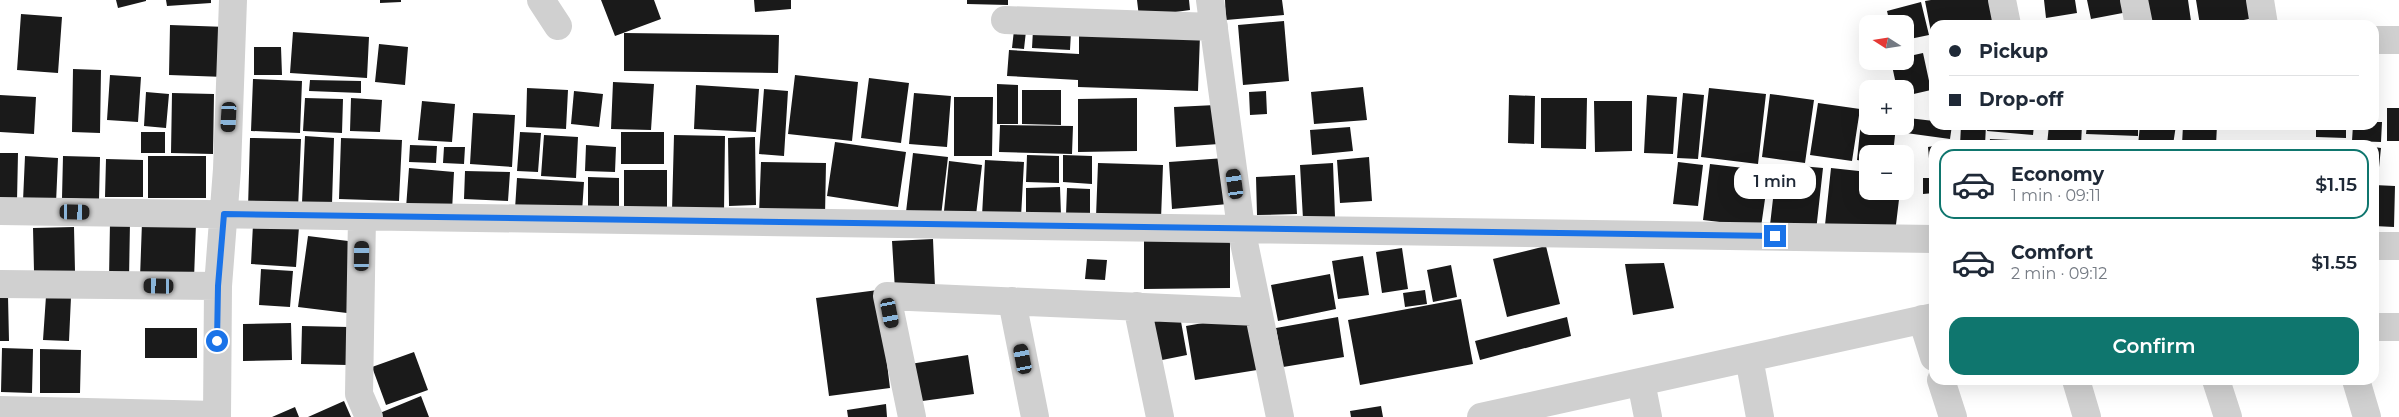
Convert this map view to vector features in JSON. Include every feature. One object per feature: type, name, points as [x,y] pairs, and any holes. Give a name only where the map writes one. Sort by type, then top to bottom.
[{"type":"street","points":[[0,410],[78,414],[216,416],[218,286],[224,214],[233,0]]},
{"type":"street","points":[[541,0],[558,26]]},
{"type":"street","points":[[1210,0],[1240,228],[1280,417]]},
{"type":"street","points":[[2002,0],[2006,20]]},
{"type":"street","points":[[2134,0],[2138,20]]},
{"type":"street","points":[[2260,0],[2263,20]]},
{"type":"street","points":[[1005,20],[1214,27]]},
{"type":"street","points":[[2379,40],[2399,40]]},
{"type":"street","points":[[0,211],[1929,239]]},
{"type":"street","points":[[362,217],[360,394],[369,417]]},
{"type":"street","points":[[2379,246],[2399,246]]},
{"type":"street","points":[[0,284],[218,286]]},
{"type":"street","points":[[912,417],[887,296],[1258,312]]},
{"type":"street","points":[[1012,301],[1035,417]]},
{"type":"street","points":[[1137,306],[1160,417]]},
{"type":"street","points":[[1481,417],[1532,411],[1641,382],[1928,318]]},
{"type":"street","points":[[2379,327],[2399,327]]},
{"type":"street","points":[[1749,358],[1760,417]]},
{"type":"street","points":[[1641,382],[1648,417]]},
{"type":"street","points":[[1943,385],[1953,417]]},
{"type":"street","points":[[2077,385],[2087,417]]},
{"type":"street","points":[[2218,385],[2228,417]]},
{"type":"street","points":[[2357,385],[2367,417]]},
{"type":"building","points":[[116,0],[146,0],[146,1],[118,8]]},
{"type":"building","points":[[166,0],[211,0],[211,3],[167,6]]},
{"type":"building","points":[[380,0],[401,0],[401,2],[380,3]]},
{"type":"building","points":[[601,0],[654,0],[661,19],[615,36]]},
{"type":"building","points":[[754,0],[791,0],[791,9],[755,12]]},
{"type":"building","points":[[967,0],[1008,0],[1008,5],[967,4]]},
{"type":"building","points":[[1137,0],[1189,0],[1190,10],[1139,17]]},
{"type":"building","points":[[1225,0],[1282,0],[1284,15],[1226,20]]},
{"type":"building","points":[[1996,0],[2000,20],[1929,20],[1929,22],[1925,1]]},
{"type":"building","points":[[2044,0],[2075,0],[2077,13],[2046,18]]},
{"type":"building","points":[[2087,0],[2126,0],[2128,12],[2091,19]]},
{"type":"building","points":[[2147,0],[2188,0],[2191,20],[2150,20]]},
{"type":"building","points":[[2196,0],[2250,0],[2254,18],[2244,20],[2199,20]]},
{"type":"building","points":[[1921,2],[1929,35],[1914,38],[1914,15],[1888,15],[1887,11]]},
{"type":"building","points":[[21,14],[62,17],[58,73],[17,70]]},
{"type":"building","points":[[1284,21],[1289,81],[1243,85],[1238,25]]},
{"type":"building","points":[[170,25],[227,27],[225,77],[169,75]]},
{"type":"building","points":[[1014,30],[1026,31],[1024,49],[1012,48]]},
{"type":"building","points":[[1033,30],[1071,32],[1070,50],[1032,48]]},
{"type":"building","points":[[293,32],[369,37],[367,78],[290,73]]},
{"type":"building","points":[[1079,32],[1200,35],[1198,91],[1078,87],[1078,80],[1007,76],[1009,50],[1079,54]]},
{"type":"building","points":[[624,33],[779,35],[778,73],[624,71]]},
{"type":"building","points":[[379,44],[408,47],[405,85],[375,82]]},
{"type":"building","points":[[254,47],[281,47],[282,75],[254,75]]},
{"type":"building","points":[[1923,53],[1929,81],[1929,90],[1914,94],[1914,80],[1895,80],[1893,70],[1914,70],[1914,55]]},
{"type":"building","points":[[73,69],[101,70],[100,133],[72,132]]},
{"type":"building","points":[[110,75],[141,77],[138,122],[107,120]]},
{"type":"building","points":[[795,75],[858,82],[852,141],[788,134]]},
{"type":"building","points":[[869,78],[909,83],[901,143],[861,138]]},
{"type":"building","points":[[253,79],[302,81],[300,133],[251,131]]},
{"type":"building","points":[[310,80],[361,81],[361,93],[309,91]]},
{"type":"building","points":[[613,82],[654,84],[651,130],[611,129]]},
{"type":"building","points":[[997,84],[1018,85],[1018,124],[997,124]]},
{"type":"building","points":[[696,85],[759,89],[756,132],[694,129]]},
{"type":"building","points":[[1363,87],[1367,120],[1314,124],[1311,92]]},
{"type":"building","points":[[527,88],[568,90],[566,129],[526,127]]},
{"type":"building","points":[[1709,88],[1766,94],[1758,164],[1701,157]]},
{"type":"building","points":[[764,89],[788,91],[784,156],[759,154]]},
{"type":"building","points":[[1022,90],[1061,90],[1061,125],[1022,124]]},
{"type":"building","points":[[574,91],[603,94],[599,127],[571,124]]},
{"type":"building","points":[[1266,91],[1267,114],[1250,115],[1249,92]]},
{"type":"building","points":[[146,92],[169,94],[166,128],[144,126]]},
{"type":"building","points":[[172,93],[214,94],[213,154],[171,153]]},
{"type":"building","points":[[914,93],[951,96],[947,147],[909,144]]},
{"type":"building","points":[[1683,93],[1704,95],[1698,159],[1677,158]]},
{"type":"building","points":[[1770,94],[1814,100],[1805,163],[1762,157]]},
{"type":"building","points":[[0,95],[36,97],[34,134],[0,132]]},
{"type":"building","points":[[1509,95],[1535,96],[1534,144],[1508,143]]},
{"type":"building","points":[[1647,95],[1677,97],[1673,154],[1644,153]]},
{"type":"building","points":[[954,97],[993,97],[992,156],[954,156]]},
{"type":"building","points":[[305,98],[343,99],[342,133],[303,131]]},
{"type":"building","points":[[351,98],[382,100],[380,132],[350,131]]},
{"type":"building","points":[[1137,98],[1137,151],[1078,152],[1078,99]]},
{"type":"building","points":[[1541,98],[1587,98],[1586,149],[1541,148]]},
{"type":"building","points":[[422,101],[455,104],[452,142],[418,140]]},
{"type":"building","points":[[1594,101],[1632,101],[1632,151],[1595,152]]},
{"type":"building","points":[[1818,103],[1859,109],[1852,161],[1810,155]]},
{"type":"building","points":[[1216,105],[1219,144],[1176,147],[1174,107]]},
{"type":"building","points":[[2387,108],[2399,108],[2399,141],[2387,141]]},
{"type":"building","points":[[473,113],[515,115],[512,167],[470,164]]},
{"type":"building","points":[[1914,119],[1929,120],[1929,130],[1951,130],[1950,139],[1914,134]]},
{"type":"building","points":[[2379,122],[2382,122],[2381,142],[2379,140],[2352,140],[2353,130],[2379,130]]},
{"type":"building","points":[[1000,125],[1073,126],[1072,154],[999,152]]},
{"type":"building","points":[[1350,127],[1353,151],[1312,155],[1310,130]]},
{"type":"building","points":[[1961,130],[1986,130],[1985,140],[1960,140]]},
{"type":"building","points":[[1987,130],[2034,130],[2033,135]]},
{"type":"building","points":[[2048,130],[2082,130],[2081,140],[2048,140]]},
{"type":"building","points":[[2086,130],[2138,130],[2138,136],[2086,134]]},
{"type":"building","points":[[2140,130],[2175,130],[2174,140],[2138,140]]},
{"type":"building","points":[[2183,130],[2217,130],[2216,140],[2182,140]]},
{"type":"building","points":[[2316,130],[2346,130],[2346,138],[2316,137]]},
{"type":"building","points":[[141,132],[165,132],[165,153],[141,153]]},
{"type":"building","points":[[520,132],[541,133],[538,172],[517,171]]},
{"type":"building","points":[[621,132],[664,132],[664,164],[621,164]]},
{"type":"building","points":[[544,135],[578,137],[576,178],[541,176]]},
{"type":"building","points":[[674,135],[725,136],[724,212],[672,211]]},
{"type":"building","points":[[1860,135],[1895,135],[1894,145],[1859,145],[1859,160],[1857,160]]},
{"type":"building","points":[[305,136],[334,138],[332,204],[302,203]]},
{"type":"building","points":[[755,137],[756,205],[729,206],[728,138]]},
{"type":"building","points":[[250,138],[301,139],[298,209],[248,208]]},
{"type":"building","points":[[341,138],[402,140],[399,201],[339,199]]},
{"type":"building","points":[[835,142],[906,152],[898,207],[827,196]]},
{"type":"building","points":[[410,145],[437,146],[436,163],[409,162]]},
{"type":"building","points":[[586,145],[616,147],[615,172],[585,171]]},
{"type":"building","points":[[444,147],[465,147],[464,164],[443,163]]},
{"type":"building","points":[[2379,148],[2381,148],[2379,167]]},
{"type":"building","points":[[0,153],[18,153],[17,201],[0,200]]},
{"type":"building","points":[[913,153],[948,157],[941,216],[906,212]]},
{"type":"building","points":[[1027,155],[1059,156],[1059,183],[1026,182]]},
{"type":"building","points":[[1063,155],[1092,156],[1092,184],[1063,182]]},
{"type":"building","points":[[25,156],[58,158],[56,203],[23,201]]},
{"type":"building","points":[[63,156],[100,157],[99,200],[62,198]]},
{"type":"building","points":[[148,156],[206,156],[206,198],[148,198]]},
{"type":"building","points":[[1369,157],[1372,201],[1340,203],[1337,160]]},
{"type":"building","points":[[1225,158],[1228,204],[1172,209],[1169,162]]},
{"type":"building","points":[[106,159],[143,160],[143,197],[105,197]]},
{"type":"building","points":[[985,160],[1024,162],[1021,217],[982,216]]},
{"type":"building","points":[[949,161],[982,165],[976,215],[944,211]]},
{"type":"building","points":[[761,162],[826,163],[825,216],[759,214]]},
{"type":"building","points":[[1678,162],[1703,165],[1698,206],[1673,204]]},
{"type":"building","points":[[1098,163],[1163,165],[1161,219],[1096,217]]},
{"type":"building","points":[[1333,163],[1335,217],[1303,219],[1300,165]]},
{"type":"building","points":[[1710,164],[1769,171],[1761,227],[1703,220]]},
{"type":"building","points":[[1777,164],[1823,168],[1816,231],[1770,225]]},
{"type":"building","points":[[409,168],[454,172],[452,211],[406,208]]},
{"type":"building","points":[[1831,168],[1859,171],[1859,200],[1899,200],[1895,233],[1825,225]]},
{"type":"building","points":[[624,170],[667,170],[667,208],[624,208]]},
{"type":"building","points":[[465,171],[510,172],[508,201],[464,199]]},
{"type":"building","points":[[1295,175],[1297,214],[1257,215],[1256,177]]},
{"type":"building","points":[[588,177],[619,178],[619,210],[588,209]]},
{"type":"building","points":[[517,178],[584,182],[582,212],[515,209]]},
{"type":"building","points":[[1923,178],[1929,178],[1929,193],[1923,194]]},
{"type":"building","points":[[2379,185],[2395,186],[2394,227],[2379,226]]},
{"type":"building","points":[[1060,187],[1061,215],[1026,216],[1026,188]]},
{"type":"building","points":[[1067,188],[1090,189],[1090,215],[1066,215]]},
{"type":"building","points":[[110,222],[130,222],[129,279],[109,279]]},
{"type":"building","points":[[142,222],[196,223],[194,279],[140,278]]},
{"type":"building","points":[[253,224],[299,227],[296,267],[251,264]]},
{"type":"building","points":[[74,227],[75,271],[34,271],[33,228]]},
{"type":"building","points":[[308,236],[356,242],[347,313],[298,307]]},
{"type":"building","points":[[933,239],[935,287],[895,290],[892,241]]},
{"type":"building","points":[[1230,240],[1230,288],[1144,289],[1144,241]]},
{"type":"building","points":[[1546,246],[1560,304],[1507,317],[1493,259]]},
{"type":"building","points":[[1402,248],[1408,289],[1382,293],[1376,252]]},
{"type":"building","points":[[1363,256],[1369,295],[1338,299],[1332,261]]},
{"type":"building","points":[[1087,259],[1107,260],[1105,280],[1085,279]]},
{"type":"building","points":[[1664,263],[1674,308],[1633,315],[1625,264]]},
{"type":"building","points":[[1451,265],[1457,297],[1433,302],[1427,270]]},
{"type":"building","points":[[261,269],[293,271],[290,307],[259,305]]},
{"type":"building","points":[[1330,274],[1336,309],[1278,321],[1271,285]]},
{"type":"building","points":[[878,290],[890,388],[829,396],[816,298]]},
{"type":"building","points":[[1425,290],[1427,304],[1405,307],[1403,293]]},
{"type":"building","points":[[0,296],[8,296],[9,341],[0,341]]},
{"type":"building","points":[[46,296],[71,297],[69,341],[43,340]]},
{"type":"building","points":[[1461,299],[1473,364],[1360,385],[1348,320]]},
{"type":"building","points":[[1248,315],[1257,370],[1195,380],[1186,326]]},
{"type":"building","points":[[1180,316],[1187,355],[1152,362],[1145,323]]},
{"type":"building","points":[[1338,317],[1344,357],[1283,367],[1276,328]]},
{"type":"building","points":[[1567,317],[1571,336],[1480,360],[1475,341]]},
{"type":"building","points":[[291,323],[292,360],[243,361],[243,324]]},
{"type":"building","points":[[302,326],[349,327],[348,365],[301,364]]},
{"type":"building","points":[[145,328],[197,328],[197,358],[145,358]]},
{"type":"building","points":[[2,348],[33,349],[32,393],[1,392]]},
{"type":"building","points":[[40,349],[81,350],[80,393],[40,393]]},
{"type":"building","points":[[414,352],[428,390],[386,405],[372,367]]},
{"type":"building","points":[[968,355],[974,394],[915,402],[910,364]]},
{"type":"building","points":[[421,396],[429,417],[375,417],[375,415]]},
{"type":"building","points":[[344,401],[351,417],[308,417]]},
{"type":"building","points":[[886,404],[887,417],[848,417],[847,410]]},
{"type":"building","points":[[1381,406],[1383,417],[1351,417],[1350,411]]},
{"type":"building","points":[[295,407],[299,417],[272,417]]},
{"type":"route","points":[[217,341],[218,286],[224,214],[1775,236]]}]
